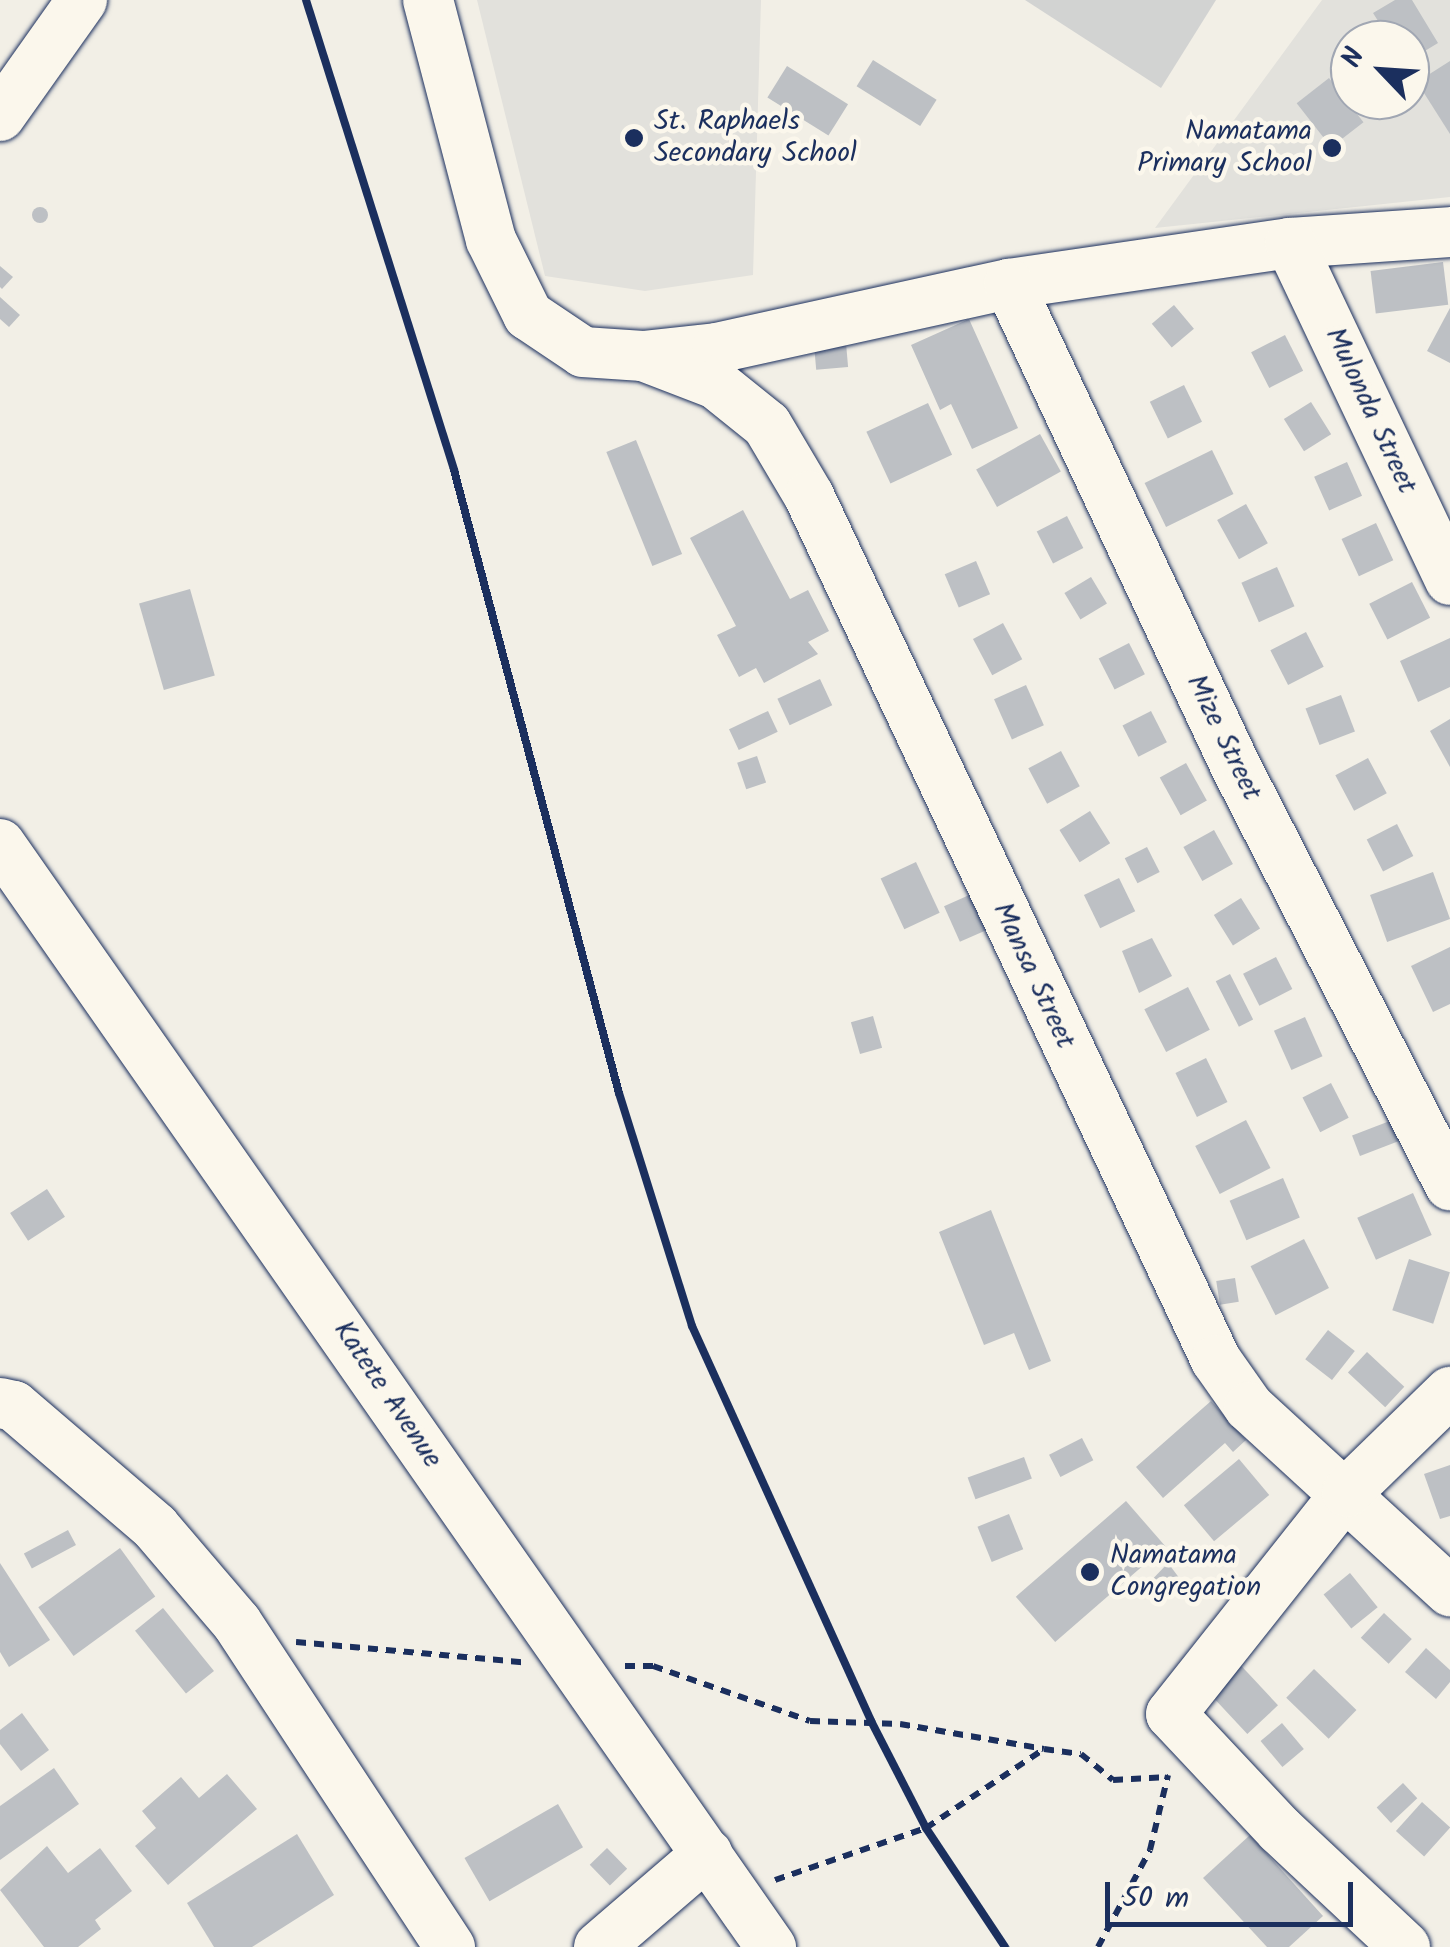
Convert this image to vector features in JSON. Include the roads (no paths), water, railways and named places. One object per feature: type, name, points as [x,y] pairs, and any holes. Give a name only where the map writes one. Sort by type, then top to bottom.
[{"type":"street","points":[[428,0],[491,240],[528,315],[583,352],[643,356],[717,348],[1009,284],[1290,243],[1450,232]]},
{"type":"street","points":[[0,116],[79,1]]},
{"type":"street","name":"Mulonda Street","points":[[1290,243],[1450,580]]},
{"type":"street","name":"Mize Street","points":[[1009,284],[1236,768],[1450,1185]]},
{"type":"street","name":"Mansa Street","points":[[643,356],[716,384],[767,424],[809,496],[1207,1343],[1249,1407],[1347,1492],[1450,1592]]},
{"type":"street","name":"Katete Avenue","points":[[0,844],[771,1947]]},
{"type":"street","points":[[1405,1947],[1280,1830],[1171,1714],[1347,1492],[1450,1392]]},
{"type":"street","points":[[0,1403],[14,1406],[155,1528],[250,1641],[450,1947]]},
{"type":"street","points":[[599,1947],[715,1866]]},
{"type":"railway","points":[[306,0],[454,470],[619,1093],[692,1326],[871,1721],[926,1828],[1005,1947]]},
{"type":"place","name":"St. Raphaels Secondary School","points":[[634,138]]},
{"type":"place","name":"Namatama Primary School","points":[[1332,148]]},
{"type":"place","name":"Namatama Congregation","points":[[1090,1572]]}]
